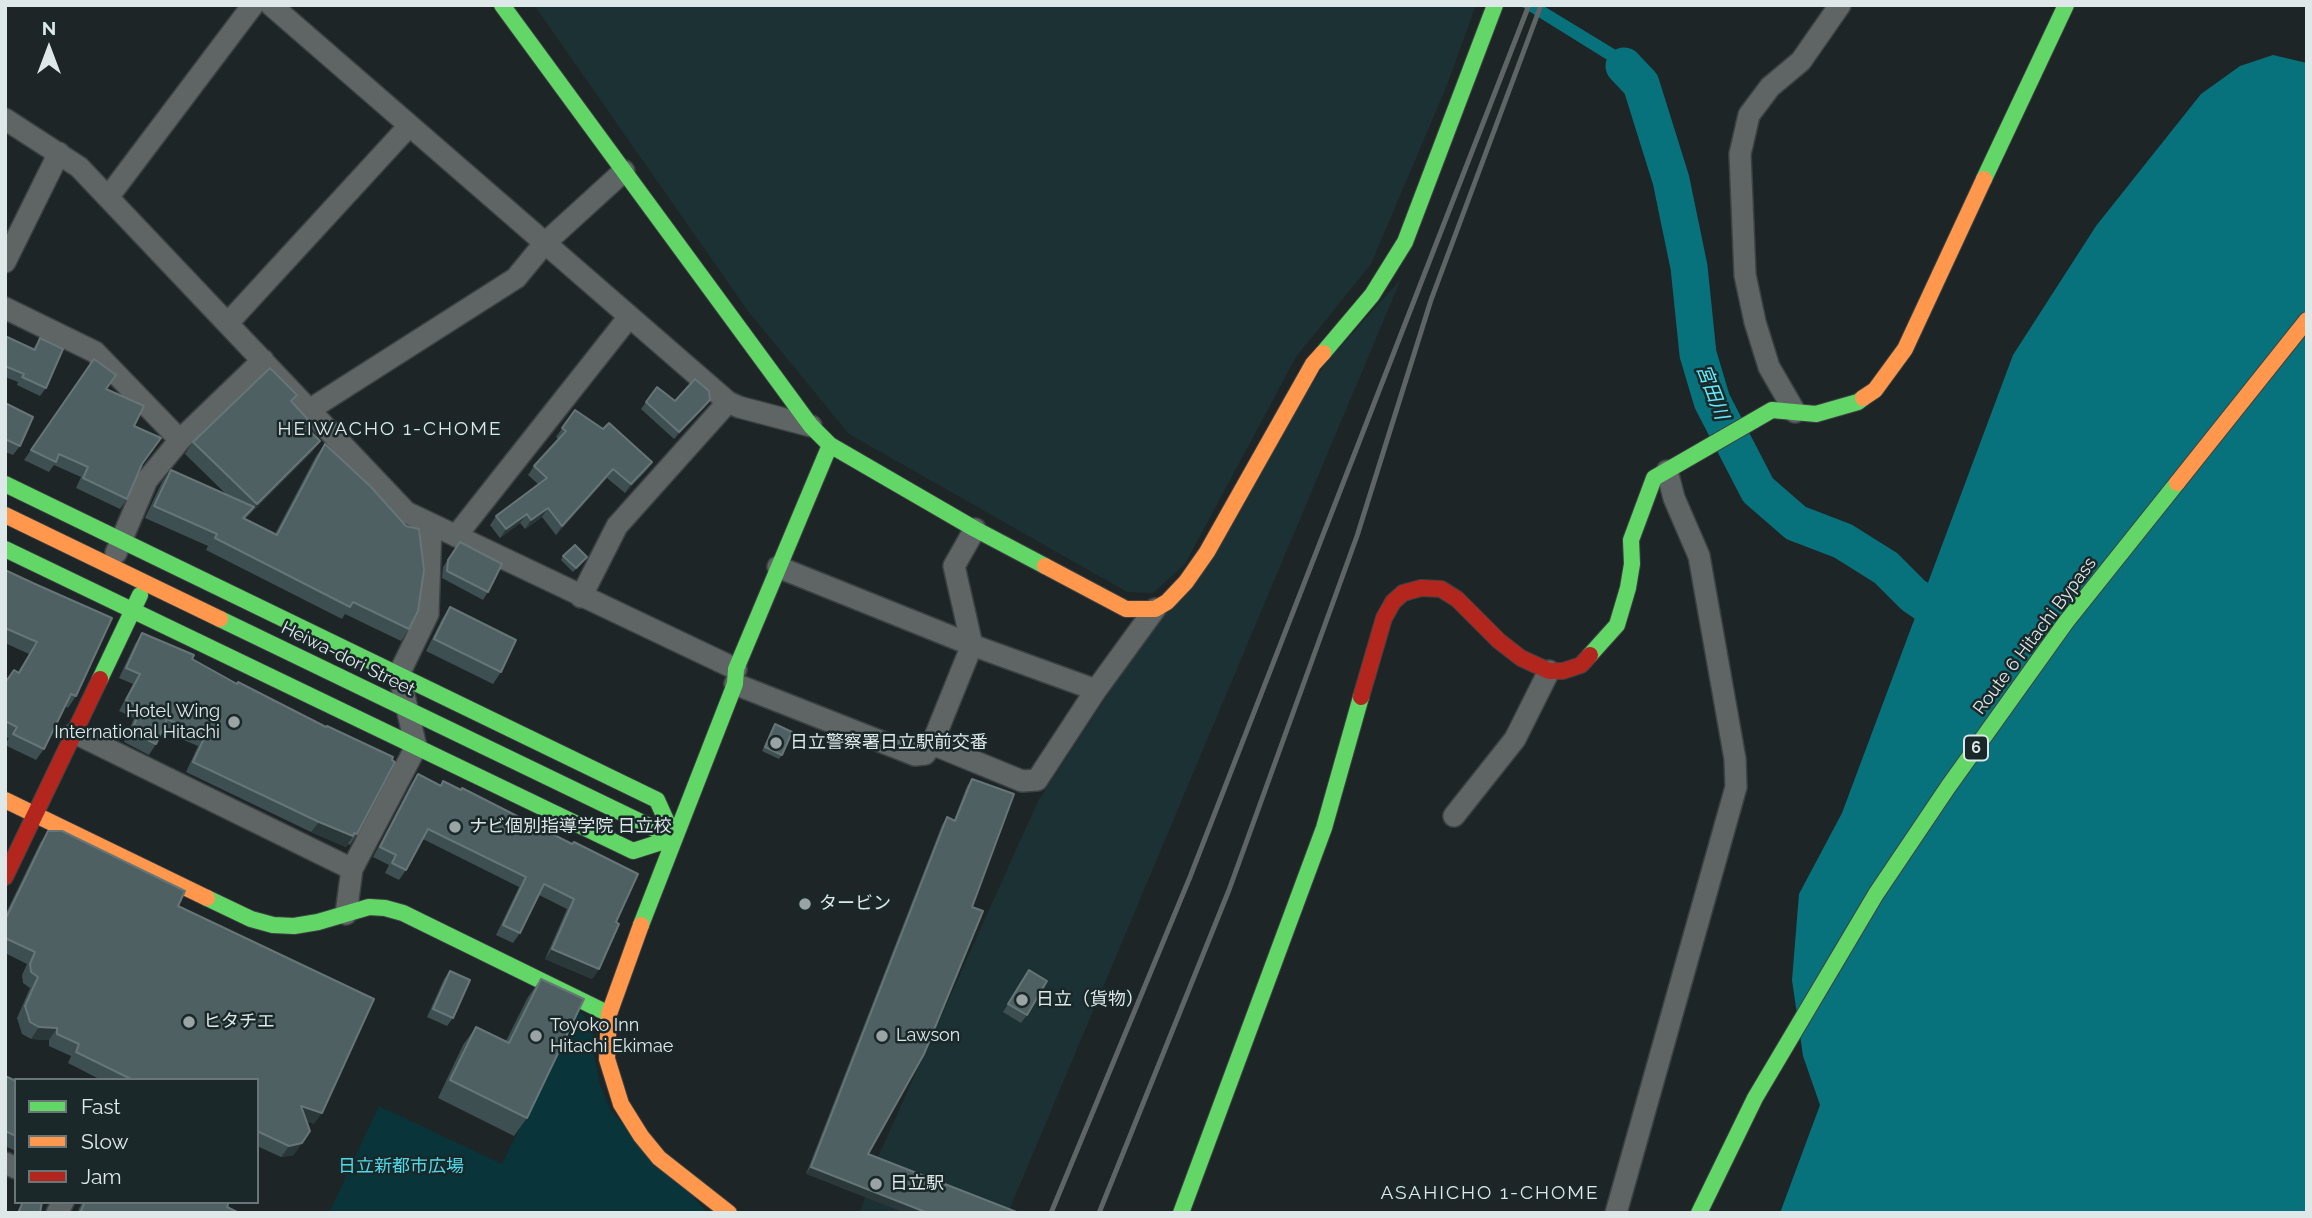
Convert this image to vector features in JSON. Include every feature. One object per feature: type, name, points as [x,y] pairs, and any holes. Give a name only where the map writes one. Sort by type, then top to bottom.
[{"type":"main road","points":[[502,5],[811,426],[830,445],[975,529],[1126,609],[1155,609],[1167,602],[1186,582],[1207,552],[1313,364],[1372,295],[1405,242],[1495,5]]},
{"type":"main road","points":[[1181,1213],[1324,828],[1384,618],[1393,602],[1403,593],[1421,588],[1441,589],[1457,599],[1499,641],[1521,658],[1549,671],[1563,671],[1581,665],[1617,625],[1632,564],[1631,540],[1654,478],[1772,410],[1816,414],[1858,402],[1875,390],[1905,349],[2066,5]]},
{"type":"main road","name":"Route 6 Hitachi Bypass","points":[[1699,1213],[1755,1098],[1824,979],[1876,894],[1948,787],[2066,622],[2307,320]]},
{"type":"main road","points":[[729,1213],[659,1158],[640,1136],[621,1104],[607,1059],[609,1014],[778,567],[830,445]]},
{"type":"main road","points":[[5,484],[657,800],[674,838]]},
{"type":"main road","name":"Heiwa-dori Street","points":[[5,515],[674,838]]},
{"type":"main road","points":[[5,549],[633,851],[674,838]]},
{"type":"main road","points":[[5,877],[145,583]]},
{"type":"main road","points":[[5,800],[251,919],[273,925],[294,926],[369,907],[385,908],[403,913],[609,1014]]},
{"type":"street","points":[[109,197],[253,5]]},
{"type":"street","points":[[271,5],[728,402],[811,426]]},
{"type":"street","points":[[1795,412],[1769,367],[1755,322],[1745,275],[1740,154],[1749,115],[1770,87],[1801,61],[1840,5]]},
{"type":"street","points":[[5,119],[79,167],[406,512],[581,597],[736,677],[915,755],[925,754],[932,744],[972,645],[954,566],[975,529]]},
{"type":"street","points":[[228,323],[409,126]]},
{"type":"street","points":[[5,262],[59,153]]},
{"type":"street","points":[[309,410],[516,278],[544,244],[624,171]]},
{"type":"street","points":[[5,308],[95,352],[180,440]]},
{"type":"street","points":[[456,537],[629,317]]},
{"type":"street","points":[[111,566],[147,480],[180,440],[262,360]]},
{"type":"street","points":[[581,597],[617,526],[728,402]]},
{"type":"street","points":[[1616,1213],[1736,787],[1735,760],[1699,556],[1674,498],[1667,471]]},
{"type":"street","points":[[346,914],[352,869],[416,747],[399,674],[428,614],[431,526]]},
{"type":"street","points":[[778,567],[972,645],[1096,690]]},
{"type":"street","points":[[932,744],[1022,781],[1037,780],[1096,690],[1155,609]]},
{"type":"street","points":[[1454,816],[1515,739],[1549,671]]},
{"type":"street","points":[[75,733],[352,869]]},
{"type":"shaded area","points":[[534,5],[1476,5],[1447,85],[1371,264],[1296,357],[1185,564],[1153,593],[1127,592],[849,434],[748,311]]},
{"type":"shaded area","points":[[1401,279],[1008,1213],[860,1213],[878,1157],[1038,801],[1325,364]]},
{"type":"green space","name":"日立新都市広場","points":[[577,1011],[584,1015],[594,1036],[594,1055],[600,1085],[611,1111],[708,1213],[329,1213],[379,1106],[502,1164]]},
{"type":"water","points":[[1519,5],[1542,5],[1616,50],[1648,80],[1658,106],[1643,111],[1635,87],[1616,63]]},
{"type":"water","points":[[2273,55],[2307,63],[2307,1213],[1780,1213],[1820,1105],[1803,1056],[1792,980],[1799,894],[1842,813],[2013,355],[2096,226],[2201,94],[2240,66]]},
{"type":"building","points":[[5,336],[35,350],[40,338],[63,349],[46,388],[5,366]]},
{"type":"building","points":[[94,359],[116,375],[106,389],[144,406],[134,426],[161,438],[142,464],[127,499],[83,478],[88,467],[59,454],[56,462],[31,450]]},
{"type":"building","points":[[270,368],[297,395],[291,401],[313,425],[308,429],[320,441],[257,504],[193,442]]},
{"type":"building","points":[[695,379],[709,391],[710,400],[679,432],[646,402],[657,387],[675,401]]},
{"type":"building","points":[[5,403],[33,417],[20,446],[5,439]]},
{"type":"building","points":[[575,410],[603,429],[609,423],[652,462],[631,484],[613,469],[562,526],[548,508],[531,520],[527,514],[506,529],[496,516],[547,478],[534,466],[566,431],[562,428]]},
{"type":"building","points":[[325,444],[371,487],[406,526],[419,529],[424,570],[418,611],[409,629],[353,602],[350,607],[215,538],[217,534],[154,506],[171,470],[254,507],[243,518],[277,535]]},
{"type":"building","points":[[460,542],[502,564],[488,592],[447,571],[448,560]]},
{"type":"building","points":[[575,545],[587,557],[576,568],[563,556]]},
{"type":"building","points":[[5,570],[112,618],[76,696],[71,694],[44,749],[13,734],[17,727],[5,721],[5,683],[14,670],[19,673],[37,642],[5,628]]},
{"type":"building","points":[[450,607],[516,640],[501,672],[434,639]]},
{"type":"building","points":[[142,633],[194,655],[192,659],[237,684],[238,682],[326,727],[393,757],[395,762],[357,834],[354,833],[353,836],[319,822],[193,762],[205,736],[167,719],[156,744],[131,732],[141,708],[126,700],[140,674],[126,668]]},
{"type":"building","name":"日立警察署日立駅前交番","points":[[775,724],[792,732],[782,755],[765,747]]},
{"type":"building","points":[[418,774],[441,786],[443,781],[461,790],[462,788],[638,874],[616,922],[619,924],[599,969],[552,949],[574,899],[544,884],[520,933],[503,925],[526,877],[428,829],[406,870],[392,863],[396,855],[380,847]]},
{"type":"building","points":[[972,779],[1014,794],[972,907],[983,911],[924,1054],[868,1154],[1019,1213],[928,1213],[811,1167],[947,817],[955,821]]},
{"type":"building","name":"ヒタチエ","points":[[48,831],[62,831],[185,891],[178,906],[374,999],[322,1113],[301,1106],[310,1131],[302,1143],[289,1146],[259,1132],[259,1078],[129,1078],[76,1052],[79,1044],[57,1034],[57,1028],[39,1027],[30,1022],[25,1006],[38,977],[31,972],[30,964],[35,952],[5,938],[5,920]]},
{"type":"building","name":"日立（貨物）","points":[[1029,970],[1047,981],[1027,1015],[1008,1004]]},
{"type":"building","points":[[450,971],[470,980],[453,1018],[433,1009]]},
{"type":"building","points":[[541,979],[584,999],[527,1118],[450,1080],[476,1027],[509,1043]]},
{"type":"building","points":[[5,1076],[14,1080],[14,1135],[5,1131]]},
{"type":"building","points":[[22,1204],[42,1204],[40,1213],[18,1213]]},
{"type":"building","points":[[84,1204],[228,1204],[227,1207],[239,1213],[80,1213]]},
{"type":"waterway","name":"宮田川","points":[[1624,66],[1641,84],[1671,180],[1689,267],[1698,354],[1712,401],[1758,490],[1796,523],[1843,541],[1886,568],[1913,595],[1962,629]]},
{"type":"railway","points":[[1051,1213],[1190,877],[1529,5]]},
{"type":"railway","points":[[1099,1213],[1229,890],[1357,536],[1431,300],[1541,5]]},
{"type":"traffic: fast","points":[[502,5],[811,426],[830,445],[1045,566]]},
{"type":"traffic: fast","points":[[1323,353],[1372,295],[1405,242],[1495,5]]},
{"type":"traffic: fast","points":[[1984,179],[2066,5]]},
{"type":"traffic: fast","points":[[1590,655],[1617,625],[1632,564],[1631,540],[1654,478],[1772,410],[1816,414],[1858,402],[1863,398]]},
{"type":"traffic: fast","points":[[641,925],[735,684],[736,669],[830,445]]},
{"type":"traffic: fast","points":[[1699,1213],[1755,1098],[1876,894],[1948,787],[2066,622],[2177,483]]},
{"type":"traffic: fast","points":[[5,484],[657,800],[674,838]]},
{"type":"traffic: fast","points":[[5,549],[633,851],[674,838]]},
{"type":"traffic: fast","points":[[100,679],[140,595]]},
{"type":"traffic: fast","points":[[220,619],[674,838]]},
{"type":"traffic: fast","points":[[1181,1213],[1324,828],[1361,697]]},
{"type":"traffic: fast","points":[[207,898],[251,919],[273,925],[294,926],[318,922],[369,907],[403,913],[609,1014]]},
{"type":"traffic: slow","points":[[1863,398],[1875,390],[1905,349],[1984,179]]},
{"type":"traffic: slow","points":[[2177,483],[2307,320]]},
{"type":"traffic: slow","points":[[1045,566],[1126,609],[1155,609],[1167,602],[1186,582],[1207,552],[1313,364],[1323,353]]},
{"type":"traffic: slow","points":[[5,515],[220,619]]},
{"type":"traffic: slow","points":[[5,800],[207,898]]},
{"type":"traffic: slow","points":[[641,925],[609,1014],[607,1059],[621,1104],[641,1136],[659,1158],[729,1213]]},
{"type":"traffic: jam","points":[[1361,697],[1384,618],[1393,602],[1403,593],[1421,588],[1441,589],[1457,599],[1499,641],[1521,658],[1549,671],[1563,671],[1581,665],[1590,655]]},
{"type":"traffic: jam","points":[[5,877],[100,679]]},
{"type":"place","name":"Hotel Wing International Hitachi","points":[[234,722]]},
{"type":"place","name":"日立警察署日立駅前交番","points":[[776,743]]},
{"type":"place","name":"ナビ個別指導学院 日立校","points":[[455,827]]},
{"type":"place","name":"タービン","points":[[805,904]]},
{"type":"place","name":"日立（貨物）","points":[[1022,1000]]},
{"type":"place","name":"ヒタチエ","points":[[189,1022]]},
{"type":"place","name":"Toyoko Inn Hitachi Ekimae","points":[[536,1036]]},
{"type":"place","name":"Lawson","points":[[882,1036]]},
{"type":"place","name":"日立駅","points":[[876,1184]]},
{"type":"district","name":"HEIWACHO 1-CHOME","points":[[390,429]]},
{"type":"district","name":"ASAHICHO 1-CHOME","points":[[1490,1193]]}]
